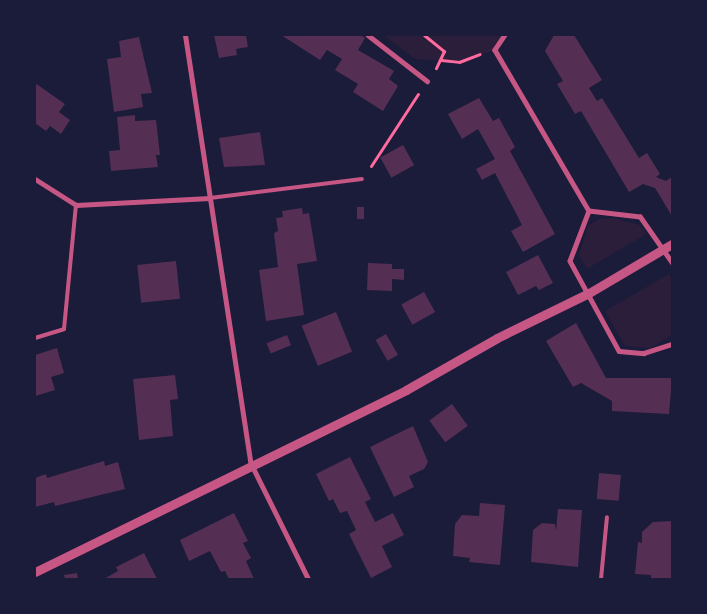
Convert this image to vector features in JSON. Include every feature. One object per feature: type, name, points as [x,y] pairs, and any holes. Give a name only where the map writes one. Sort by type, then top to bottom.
[{"type":"street","points":[[185,35],[251,464],[308,579]]},
{"type":"street","points":[[368,35],[427,81]]},
{"type":"street","points":[[505,35],[495,50],[589,211]]},
{"type":"street","points":[[35,179],[76,205],[210,198]]},
{"type":"street","points":[[589,211],[640,217],[668,247],[672,263]]},
{"type":"street","points":[[589,211],[570,260],[619,352],[644,354],[672,344]]},
{"type":"street","points":[[35,572],[251,464],[406,390],[497,338],[589,293],[668,247]]},
{"type":"lane","points":[[210,198],[362,179]]},
{"type":"lane","points":[[35,338],[64,329],[76,205]]},
{"type":"lane","points":[[601,579],[606,517]]},
{"type":"path","points":[[424,35],[444,51],[441,60],[459,62],[495,50]]},
{"type":"path","points":[[362,179],[427,81]]},
{"type":"shaded area","points":[[383,35],[505,35],[495,50],[459,62],[415,59]]},
{"type":"shaded area","points":[[612,218],[640,225],[646,234],[587,269],[579,255],[588,226],[599,219]]},
{"type":"shaded area","points":[[669,274],[672,279],[672,335],[651,348],[625,346],[605,311]]},
{"type":"building","points":[[214,35],[246,35],[248,47],[236,49],[237,55],[219,58]]},
{"type":"building","points":[[281,35],[361,35],[365,38],[358,50],[394,71],[389,79],[398,86],[383,111],[353,92],[358,84],[335,70],[342,59],[327,50],[320,60]]},
{"type":"building","points":[[554,35],[574,35],[602,80],[589,88],[597,101],[602,98],[639,158],[647,153],[660,174],[656,177],[666,181],[672,177],[672,216],[655,188],[643,184],[629,192],[581,111],[575,114],[557,84],[563,81],[545,51]]},
{"type":"building","points":[[139,37],[152,93],[141,94],[143,107],[114,112],[107,59],[121,57],[119,41]]},
{"type":"building","points":[[35,83],[65,104],[59,112],[70,120],[61,134],[50,126],[46,131],[35,123]]},
{"type":"building","points":[[479,98],[493,121],[499,118],[515,147],[510,151],[555,234],[523,252],[511,231],[522,225],[495,173],[482,180],[476,169],[495,159],[478,129],[462,139],[448,114]]},
{"type":"building","points":[[135,115],[135,121],[156,120],[160,155],[156,155],[158,167],[111,171],[109,151],[120,150],[117,117]]},
{"type":"building","points":[[260,132],[265,165],[224,167],[219,138]]},
{"type":"building","points":[[403,145],[414,165],[391,178],[380,158]]},
{"type":"building","points":[[357,207],[364,207],[364,219],[357,219]]},
{"type":"building","points":[[302,208],[303,214],[309,213],[317,261],[297,264],[304,315],[266,321],[259,270],[278,267],[274,233],[278,231],[276,218],[283,217],[282,211]]},
{"type":"building","points":[[538,255],[553,283],[539,290],[536,286],[518,295],[506,272]]},
{"type":"building","points":[[176,261],[180,299],[141,303],[137,265]]},
{"type":"building","points":[[368,263],[392,264],[392,269],[404,269],[404,280],[392,279],[392,291],[367,290]]},
{"type":"building","points":[[424,292],[435,312],[412,325],[401,305]]},
{"type":"building","points":[[336,312],[352,352],[318,366],[302,326]]},
{"type":"building","points":[[576,323],[606,378],[672,378],[669,414],[612,411],[612,401],[581,383],[573,387],[546,341]]},
{"type":"building","points":[[386,334],[398,355],[388,361],[376,340]]},
{"type":"building","points":[[287,335],[291,345],[271,353],[267,343]]},
{"type":"building","points":[[57,348],[64,373],[51,377],[55,390],[35,396],[35,355]]},
{"type":"building","points":[[175,375],[178,399],[170,400],[173,436],[139,440],[133,379]]},
{"type":"building","points":[[452,404],[468,426],[445,442],[429,420]]},
{"type":"building","points":[[413,426],[428,462],[424,469],[409,476],[414,487],[394,497],[370,447]]},
{"type":"building","points":[[350,457],[371,499],[365,502],[375,522],[393,513],[404,535],[382,546],[392,567],[371,578],[349,534],[356,530],[347,511],[340,513],[333,499],[329,501],[316,474]]},
{"type":"building","points":[[104,461],[105,466],[118,462],[125,489],[55,506],[54,502],[35,507],[35,478],[46,474],[47,478]]},
{"type":"building","points":[[599,473],[621,475],[619,501],[597,499]]},
{"type":"building","points":[[480,503],[505,505],[500,565],[469,562],[470,558],[453,556],[455,524],[462,515],[479,516]]},
{"type":"building","points":[[558,509],[582,510],[578,567],[531,562],[533,530],[542,523],[555,524],[556,531]]},
{"type":"building","points":[[234,513],[248,541],[243,543],[251,558],[246,561],[254,579],[229,579],[225,571],[221,572],[210,551],[189,561],[180,540]]},
{"type":"building","points":[[672,521],[672,579],[651,579],[651,575],[635,574],[638,542],[642,543],[642,532],[653,522]]},
{"type":"building","points":[[144,553],[157,579],[104,579],[118,571],[116,567]]},
{"type":"building","points":[[77,573],[78,579],[65,579],[64,575]]}]
